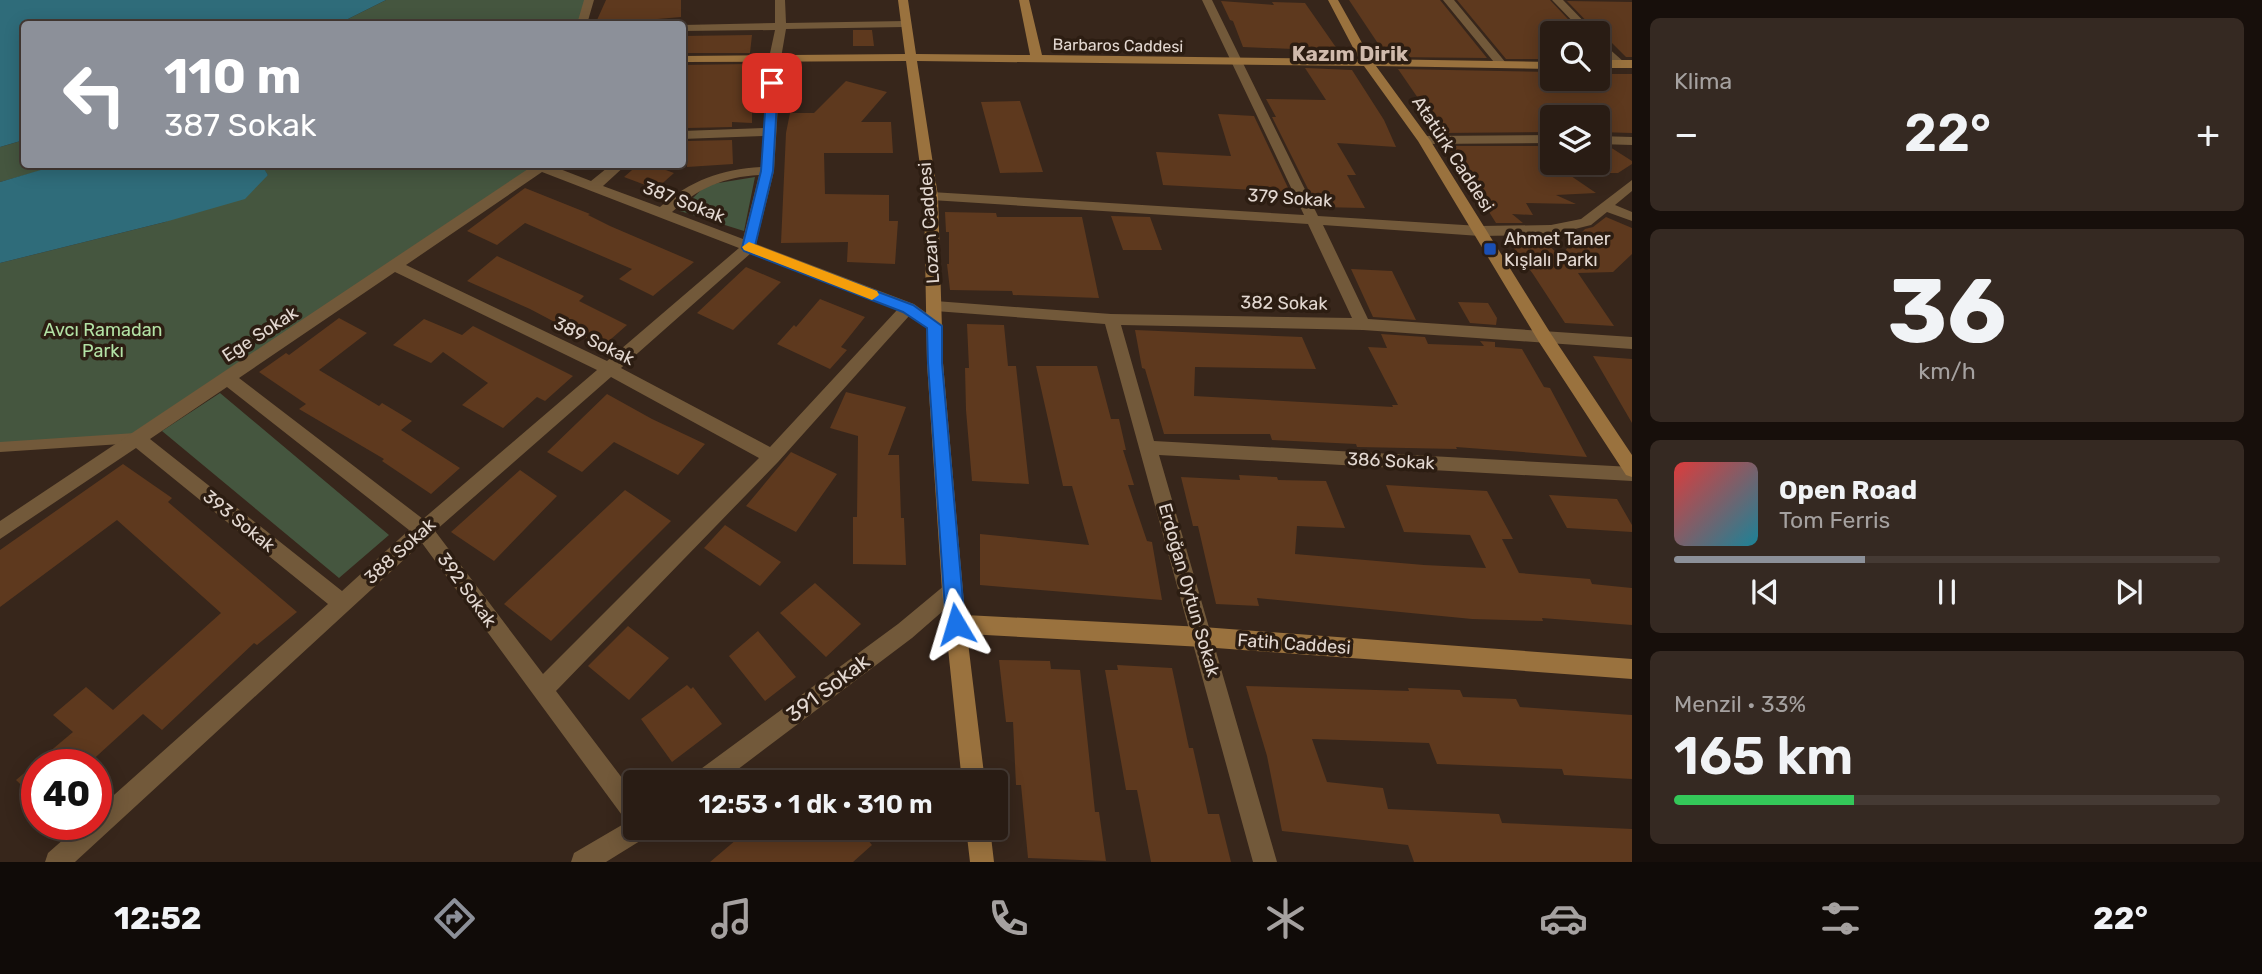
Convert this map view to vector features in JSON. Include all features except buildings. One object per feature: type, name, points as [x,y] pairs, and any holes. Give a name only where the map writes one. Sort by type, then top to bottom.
[{"type":"street","points":[[583,21],[589,0]]},
{"type":"street","points":[[748,248],[767,171],[775,58],[781,28],[780,0]]},
{"type":"street","name":"Lozan Caddesi","points":[[903,0],[909,57],[931,196],[935,326],[952,591],[972,770]]},
{"type":"street","points":[[1024,0],[1037,59]]},
{"type":"street","points":[[1207,0],[1363,324]]},
{"type":"street","name":"Atatürk Caddesi","points":[[1333,0],[1368,64],[1424,140],[1545,338],[1632,472]]},
{"type":"street","points":[[1448,0],[1502,65]]},
{"type":"street","points":[[1557,0],[1578,21]]},
{"type":"street","points":[[686,29],[905,24]]},
{"type":"street","points":[[1610,51],[1626,64]]},
{"type":"street","name":"Barbaros Caddesi","points":[[686,59],[909,57],[1540,65]]},
{"type":"street","points":[[686,135],[768,132]]},
{"type":"street","points":[[1424,140],[1540,139]]},
{"type":"street","points":[[1610,140],[1632,141]]},
{"type":"street","name":"Ege Sokak","points":[[0,531],[396,266],[534,168]]},
{"type":"street","name":"387 Sokak","points":[[542,168],[908,308],[935,326]]},
{"type":"street","points":[[592,188],[616,168]]},
{"type":"street","points":[[661,214],[693,187],[715,176],[767,171]]},
{"type":"street","name":"379 Sokak","points":[[931,196],[1480,231],[1551,230],[1586,222],[1608,207],[1632,184]]},
{"type":"street","points":[[1608,207],[1632,217]]},
{"type":"street","name":"388 Sokak","points":[[57,862],[423,530],[748,248]]},
{"type":"street","name":"389 Sokak","points":[[396,266],[610,369],[772,457]]},
{"type":"street","name":"382 Sokak","points":[[935,306],[1111,319],[1363,324],[1632,342]]},
{"type":"street","points":[[541,690],[772,457],[908,308]]},
{"type":"street","name":"Erdoğan Oytun Sokak","points":[[1111,319],[1150,448],[1265,862]]},
{"type":"street","name":"392 Sokak","points":[[227,378],[423,530],[623,798]]},
{"type":"street","name":"393 Sokak","points":[[136,438],[342,603]]},
{"type":"street","name":"386 Sokak","points":[[1150,448],[1632,472]]},
{"type":"street","name":"391 Sokak","points":[[718,770],[905,631],[952,591]]},
{"type":"street","name":"Fatih Caddesi","points":[[956,624],[1203,637],[1632,669]]},
{"type":"street","points":[[583,862],[623,838]]},
{"type":"street","points":[[979,840],[982,862]]},
{"type":"lane","points":[[0,447],[136,438]]},
{"type":"green space","points":[[386,0],[589,0],[583,21],[344,21]]},
{"type":"green space","points":[[21,141],[21,168],[50,168],[0,182],[0,147]]},
{"type":"green space","name":"Avcı Ramadan Parkı","points":[[263,168],[539,168],[136,438],[0,445],[0,263],[165,222],[268,175]]},
{"type":"green space","points":[[755,177],[744,231],[680,211],[706,185]]},
{"type":"green space","points":[[220,393],[389,535],[339,578],[162,431]]},
{"type":"water","points":[[0,0],[386,0],[344,21],[21,21],[21,141],[0,147]]},
{"type":"water","points":[[47,168],[264,168],[268,175],[245,199],[0,263],[0,182]]},
{"type":"slow traffic","points":[[749,247],[872,295]]},
{"type":"place","name":"Ahmet Taner Kışlalı Parkı","points":[[1490,249]]},
{"type":"district","name":"Kazım Dirik","points":[[1350,54]]},
{"type":"route","points":[[772,83],[767,171],[748,248],[908,308],[935,326],[935,363],[956,624]]}]
